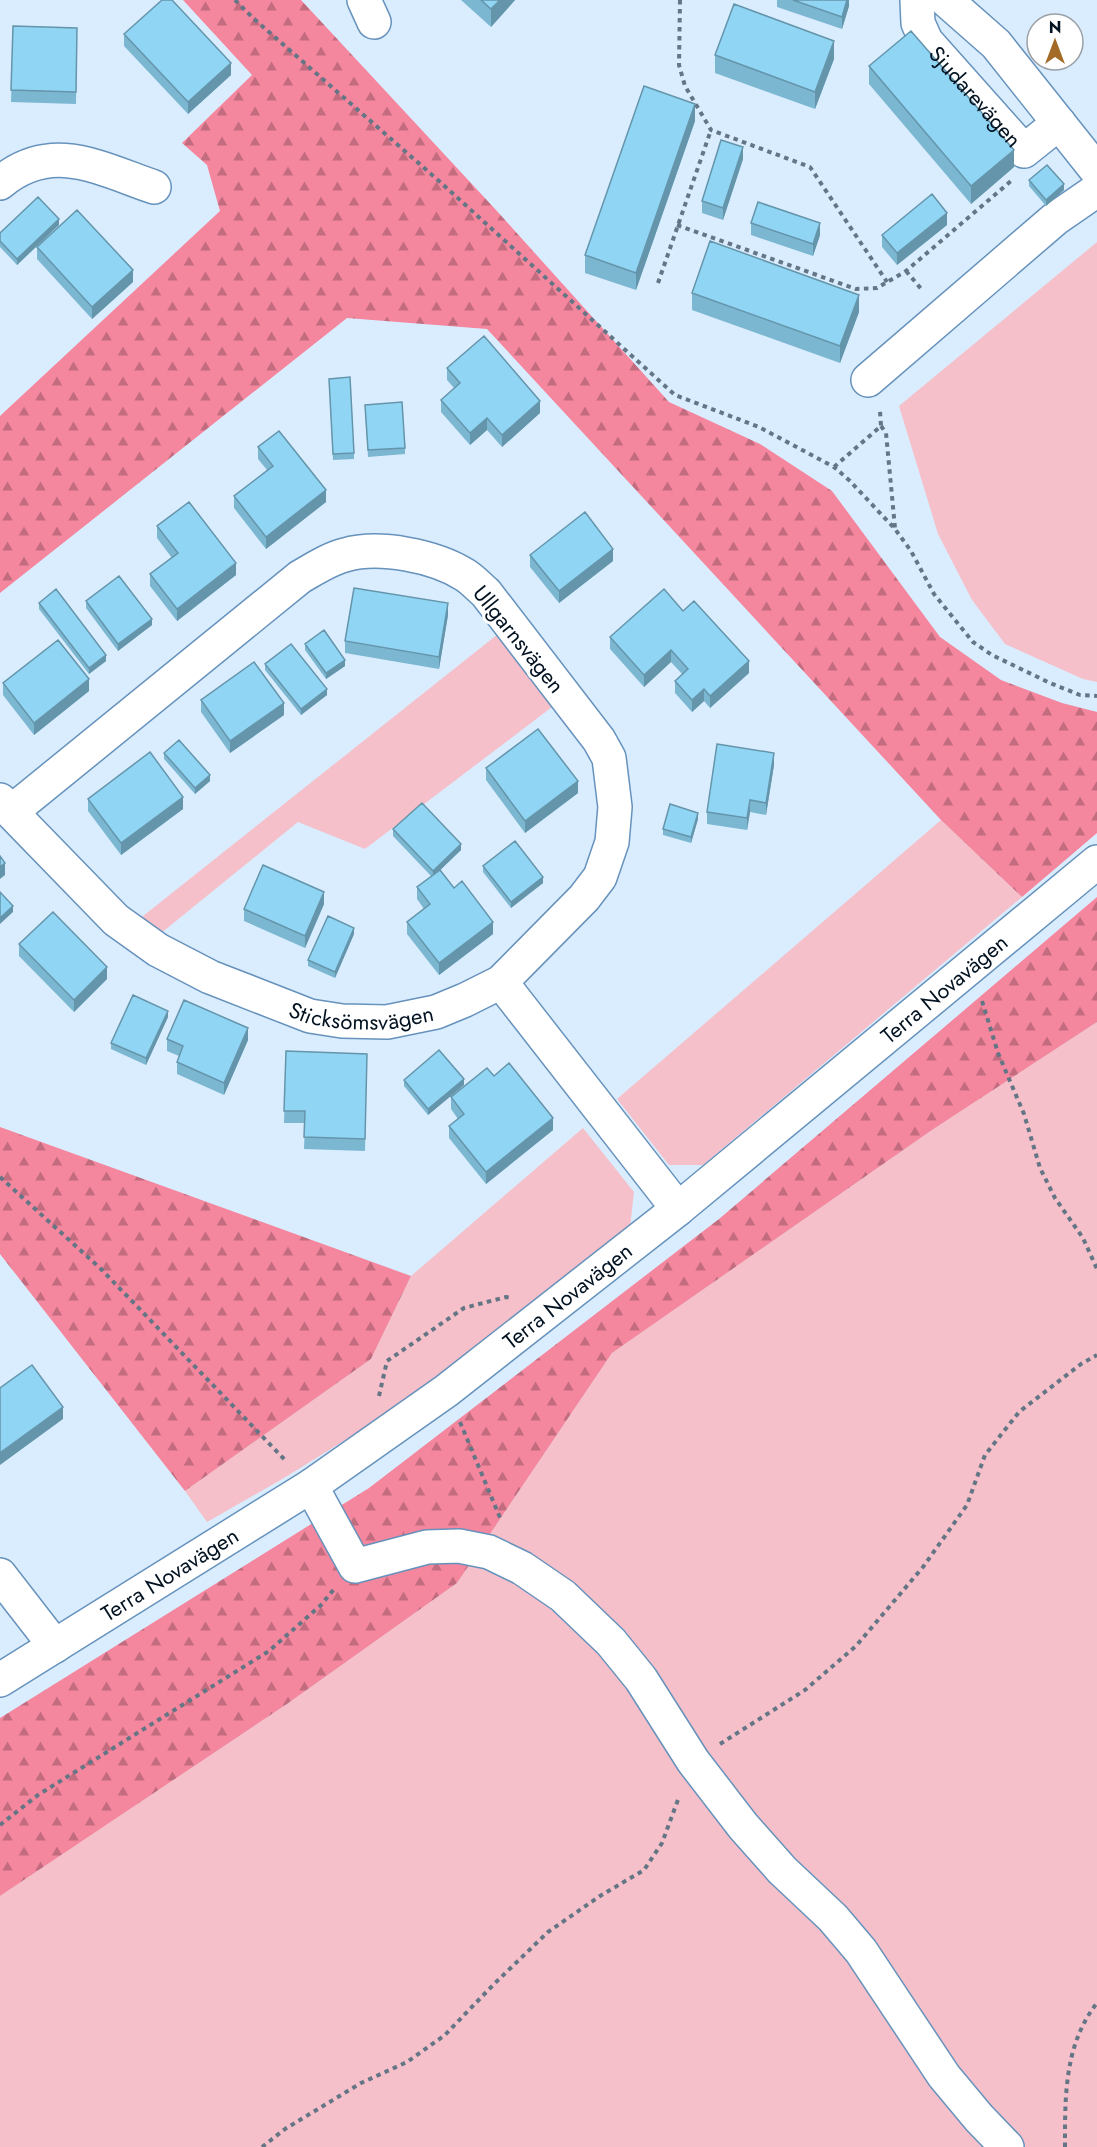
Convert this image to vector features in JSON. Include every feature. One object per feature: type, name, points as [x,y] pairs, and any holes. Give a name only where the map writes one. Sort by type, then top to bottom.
[{"type":"street","name":"Sjudarevägen","points":[[917,0],[918,23],[927,41],[1024,151],[1059,123]]},
{"type":"street","name":"Sjudarevägen","points":[[946,0],[996,44],[1097,171]]},
{"type":"street","points":[[0,183],[10,174],[33,162],[54,159],[84,163],[154,187]]},
{"type":"street","points":[[868,380],[1055,219],[1097,190]]},
{"type":"street","name":"Ullgarnsvägen","points":[[5,806],[300,578],[323,564],[346,555],[375,551],[410,555],[441,564],[465,575],[486,593],[599,740],[609,758],[613,776],[615,807],[612,842],[600,877],[584,898],[501,982]]},
{"type":"street","name":"Sticksömsvägen","points":[[5,806],[116,920],[158,950],[210,976],[310,1016],[342,1021],[387,1022],[436,1012],[501,982]]},
{"type":"street","name":"Terra Novavägen","points":[[0,1680],[311,1486],[446,1391],[678,1209],[1097,862]]},
{"type":"street","points":[[501,982],[678,1209]]},
{"type":"street","points":[[311,1486],[355,1566],[427,1547],[459,1546],[489,1552],[522,1568],[563,1596],[611,1642],[641,1679],[693,1761],[743,1826],[782,1870],[833,1918],[861,1951],[944,2076],[1007,2147]]},
{"type":"street","points":[[0,1575],[55,1646]]},
{"type":"path","points":[[236,0],[253,18],[439,181],[675,395],[759,427],[834,467],[850,480],[895,529],[911,551],[934,594],[974,642],[992,655],[1050,683],[1080,694],[1097,696]]},
{"type":"path","points":[[680,0],[679,65],[685,87],[711,130],[810,167],[887,282]]},
{"type":"path","points":[[658,283],[711,130]]},
{"type":"path","points":[[677,225],[856,289],[877,288],[906,271],[1013,179]]},
{"type":"path","points":[[868,380],[882,415],[881,426],[886,433],[895,529]]},
{"type":"path","points":[[834,467],[881,426]]},
{"type":"path","points":[[972,966],[998,1053],[1024,1114],[1040,1168],[1055,1198],[1083,1238],[1097,1269]]},
{"type":"path","points":[[0,1178],[101,1269],[311,1486]]},
{"type":"path","points":[[366,1449],[387,1361],[464,1308],[507,1297],[550,1309]]},
{"type":"path","points":[[446,1391],[522,1568]]},
{"type":"path","points":[[0,1825],[38,1795],[269,1652],[321,1605],[355,1566]]},
{"type":"path","points":[[1065,2147],[1068,2064],[1086,2017],[1097,2003]]},
{"type":"shaded area","points":[[1097,242],[1097,682],[1083,679],[1005,644],[972,600],[938,534],[899,406]]},
{"type":"shaded area","points":[[498,634],[556,704],[365,849],[298,822],[160,934],[138,920]]},
{"type":"shaded area","points":[[941,820],[1022,897],[703,1165],[669,1165],[617,1099]]},
{"type":"shaded area","points":[[1097,1022],[1097,2147],[0,2147],[0,1896],[287,1704],[457,1583],[612,1353],[932,1130]]},
{"type":"shaded area","points":[[583,1128],[634,1192],[630,1228],[426,1390],[284,1478],[207,1522],[185,1491],[371,1359],[411,1276]]},
{"type":"green space","points":[[183,0],[301,0],[496,210],[669,402],[760,444],[832,491],[940,637],[1001,680],[1062,703],[1097,712],[1097,833],[1022,897],[941,820],[487,329],[347,318],[0,593],[0,416],[220,211],[207,165],[182,143],[252,75]]},
{"type":"green space","points":[[1097,897],[1097,1022],[932,1130],[612,1353],[457,1583],[287,1704],[0,1896],[0,1718],[369,1488],[719,1219]]},
{"type":"green space","points":[[0,1127],[411,1276],[371,1359],[185,1491],[0,1254]]},
{"type":"building","points":[[162,0],[172,0],[231,63],[188,102],[124,34]]},
{"type":"building","points":[[481,0],[500,0],[491,9]]},
{"type":"building","points":[[793,0],[847,0],[842,17]]},
{"type":"building","points":[[734,4],[834,41],[815,92],[715,55]]},
{"type":"building","points":[[13,26],[77,28],[76,92],[11,90]]},
{"type":"building","points":[[911,31],[1014,150],[971,186],[869,66]]},
{"type":"building","points":[[644,86],[695,104],[636,273],[585,255]]},
{"type":"building","points":[[721,140],[743,147],[723,208],[702,201]]},
{"type":"building","points":[[1047,165],[1064,184],[1046,200],[1029,180]]},
{"type":"building","points":[[932,194],[947,213],[897,253],[882,235]]},
{"type":"building","points":[[38,197],[59,219],[17,259],[0,241],[0,233]]},
{"type":"building","points":[[758,202],[820,223],[813,244],[751,223]]},
{"type":"building","points":[[77,210],[133,270],[92,307],[37,247]]},
{"type":"building","points":[[710,241],[859,295],[840,346],[692,293]]},
{"type":"building","points":[[484,336],[540,401],[502,435],[487,418],[470,433],[441,400],[460,383],[447,368]]},
{"type":"building","points":[[350,377],[354,453],[333,454],[329,379]]},
{"type":"building","points":[[402,402],[405,448],[368,450],[365,405]]},
{"type":"building","points":[[279,431],[326,490],[266,537],[234,496],[273,466],[258,447]]},
{"type":"building","points":[[189,502],[236,563],[177,609],[150,574],[178,553],[157,526]]},
{"type":"building","points":[[585,512],[613,549],[559,591],[530,555]]},
{"type":"building","points":[[119,576],[152,619],[118,644],[86,601]]},
{"type":"building","points":[[354,588],[448,603],[439,657],[345,641]]},
{"type":"building","points":[[56,589],[106,655],[89,668],[39,603]]},
{"type":"building","points":[[664,589],[683,611],[694,601],[749,661],[710,696],[704,689],[692,700],[675,681],[688,669],[671,650],[644,675],[610,637]]},
{"type":"building","points":[[324,630],[345,660],[326,673],[305,644]]},
{"type":"building","points":[[58,640],[89,679],[34,723],[3,683]]},
{"type":"building","points":[[291,644],[327,689],[301,709],[265,664]]},
{"type":"building","points":[[254,662],[284,703],[230,741],[201,700]]},
{"type":"building","points":[[538,729],[578,781],[525,821],[486,768]]},
{"type":"building","points":[[179,740],[210,775],[195,788],[164,753]]},
{"type":"building","points":[[717,744],[774,753],[766,803],[750,800],[747,818],[707,812]]},
{"type":"building","points":[[150,752],[183,797],[121,843],[88,799]]},
{"type":"building","points":[[422,803],[461,844],[433,871],[393,829]]},
{"type":"building","points":[[670,804],[698,813],[691,837],[663,829]]},
{"type":"building","points":[[515,841],[543,877],[511,902],[483,866]]},
{"type":"building","points":[[0,856],[5,863],[0,867]]},
{"type":"building","points":[[263,865],[324,892],[305,936],[244,909]]},
{"type":"building","points":[[440,870],[454,888],[462,881],[493,922],[439,963],[407,922],[430,904],[417,887]]},
{"type":"building","points":[[0,892],[13,906],[0,918]]},
{"type":"building","points":[[53,912],[107,967],[74,1000],[19,944]]},
{"type":"building","points":[[328,916],[354,928],[335,972],[308,960]]},
{"type":"building","points":[[133,995],[168,1011],[146,1058],[111,1043]]},
{"type":"building","points":[[184,1000],[248,1028],[224,1083],[177,1062],[183,1046],[167,1039]]},
{"type":"building","points":[[439,1050],[464,1079],[428,1109],[404,1080]]},
{"type":"building","points":[[286,1051],[367,1054],[365,1139],[304,1137],[305,1111],[284,1111]]},
{"type":"building","points":[[509,1063],[553,1118],[486,1172],[449,1126],[464,1114],[451,1097],[487,1068],[494,1076]]},
{"type":"building","points":[[32,1365],[63,1407],[0,1453],[0,1388]]}]
